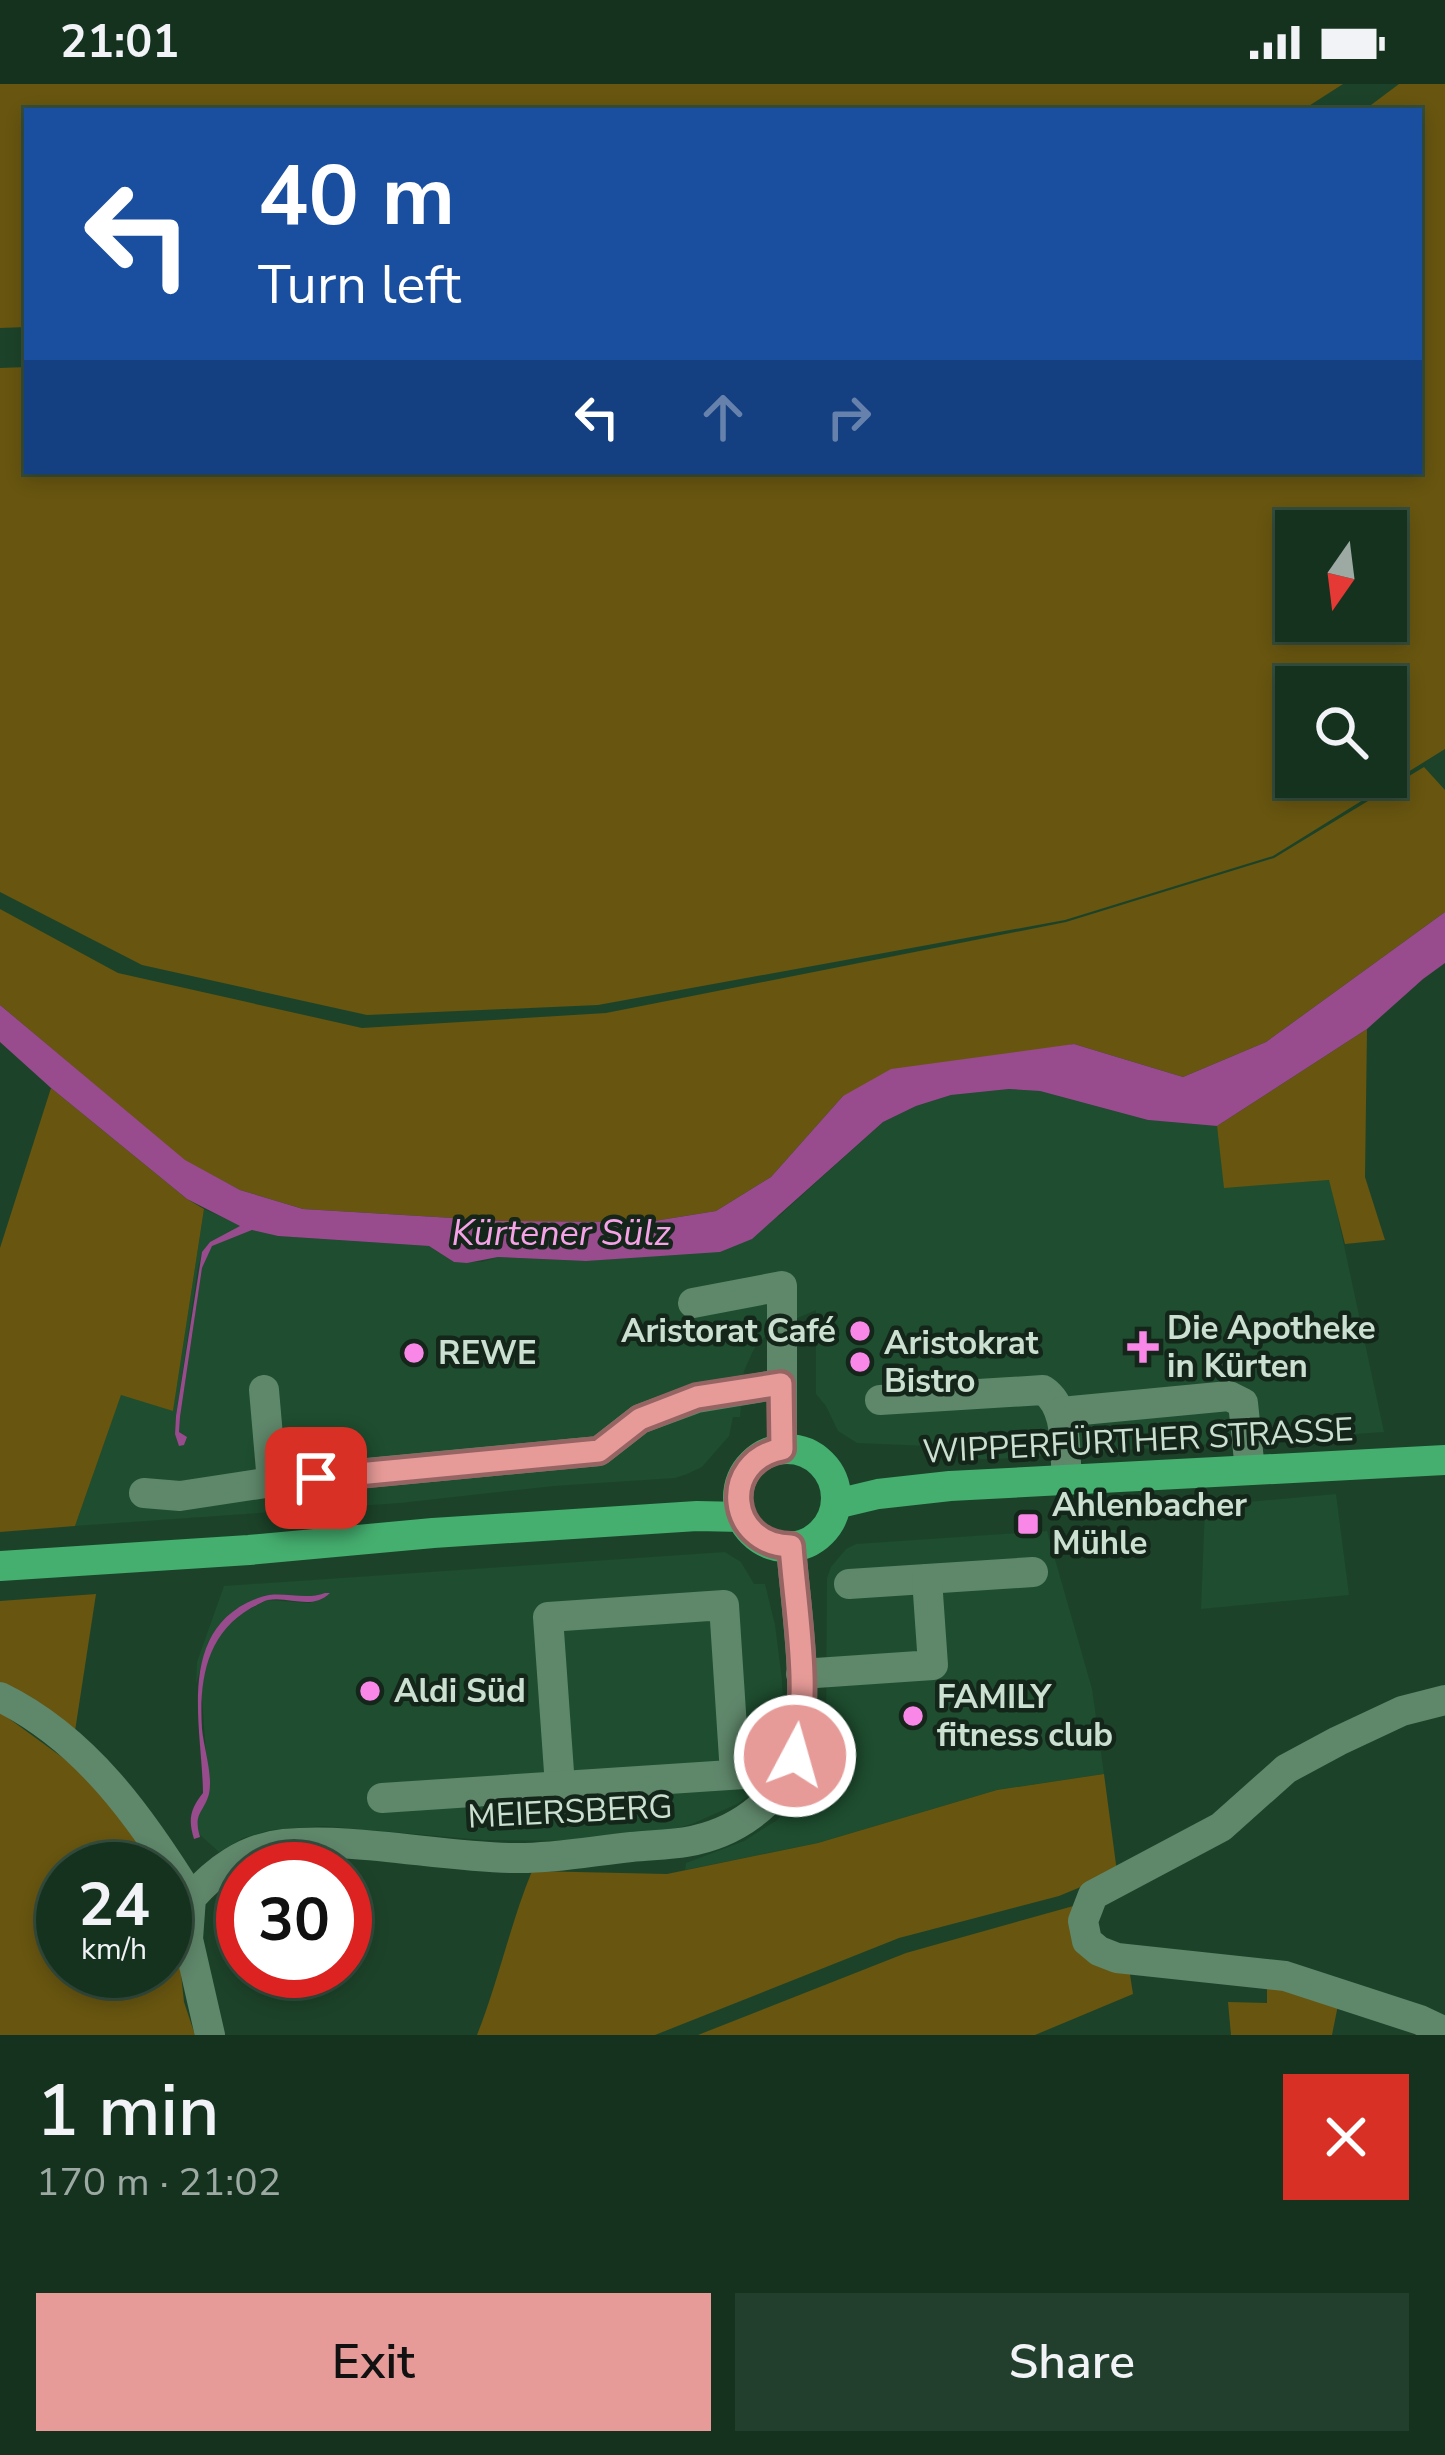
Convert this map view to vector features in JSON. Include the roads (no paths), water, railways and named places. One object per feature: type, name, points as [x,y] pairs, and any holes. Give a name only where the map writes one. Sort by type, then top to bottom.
[{"type":"main road","points":[[782,1449],[820,1461],[834,1484],[836,1504],[818,1536],[791,1546],[767,1543],[757,1536],[742,1517],[738,1492],[758,1458],[782,1449]]},
{"type":"main road","name":"WIPPERFÜRTHER STRASSE","points":[[836,1504],[950,1486],[1445,1460]]},
{"type":"main road","points":[[0,1566],[433,1533],[742,1517]]},
{"type":"street","points":[[694,1303],[782,1286],[782,1449]]},
{"type":"street","points":[[144,1493],[180,1496],[599,1451],[640,1419],[697,1397],[781,1384]]},
{"type":"street","points":[[263,1390],[272,1483]]},
{"type":"street","points":[[880,1400],[1043,1390],[1056,1398],[1060,1412],[1067,1479]]},
{"type":"street","points":[[1060,1412],[1229,1396],[1243,1403],[1250,1470]]},
{"type":"street","name":"MEIERSBERG","points":[[192,1897],[221,1867],[251,1852],[283,1844],[516,1858],[682,1843],[746,1820],[774,1796],[789,1771],[802,1730],[791,1546]]},
{"type":"street","points":[[849,1584],[1034,1572]]},
{"type":"street","points":[[801,1674],[933,1665],[927,1579]]},
{"type":"street","points":[[560,1786],[548,1617],[724,1605],[735,1774]]},
{"type":"street","points":[[0,1697],[94,1766],[156,1842]]},
{"type":"street","points":[[1445,1700],[1402,1712],[1286,1769],[1221,1827],[1093,1894],[1083,1921],[1087,1941],[1117,1958],[1285,1976],[1445,2032]]},
{"type":"street","points":[[382,1798],[789,1771]]},
{"type":"street","points":[[192,1956],[210,2035]]},
{"type":"water","name":"Kürtener Sülz","points":[[1445,912],[1445,963],[1367,1029],[1217,1126],[1148,1120],[1040,1091],[951,1095],[883,1122],[752,1239],[720,1252],[586,1261],[498,1257],[467,1263],[454,1262],[429,1246],[278,1236],[252,1230],[212,1246],[202,1268],[180,1417],[179,1432],[187,1437],[179,1446],[176,1416],[202,1252],[210,1242],[240,1226],[187,1199],[0,1042],[0,1005],[185,1160],[240,1190],[303,1209],[503,1221],[648,1222],[716,1211],[771,1177],[843,1096],[891,1069],[1074,1044],[1183,1077],[1266,1042]]},
{"type":"water","points":[[330,1593],[315,1601],[264,1601],[236,1619],[215,1645],[204,1676],[201,1711],[210,1787],[198,1818],[200,1837],[194,1839],[191,1815],[203,1793],[199,1680],[215,1631],[233,1611],[261,1597]]},
{"type":"place","name":"Aristorat Café","points":[[860,1331]]},
{"type":"place","name":"Die Apotheke in Kürten","points":[[1143,1347]]},
{"type":"place","name":"REWE","points":[[414,1353]]},
{"type":"place","name":"Aristokrat Bistro","points":[[860,1362]]},
{"type":"place","name":"Ahlenbacher Mühle","points":[[1028,1524]]},
{"type":"place","name":"Aldi Süd","points":[[370,1691]]},
{"type":"place","name":"FAMILY fitness club","points":[[913,1716]]}]
